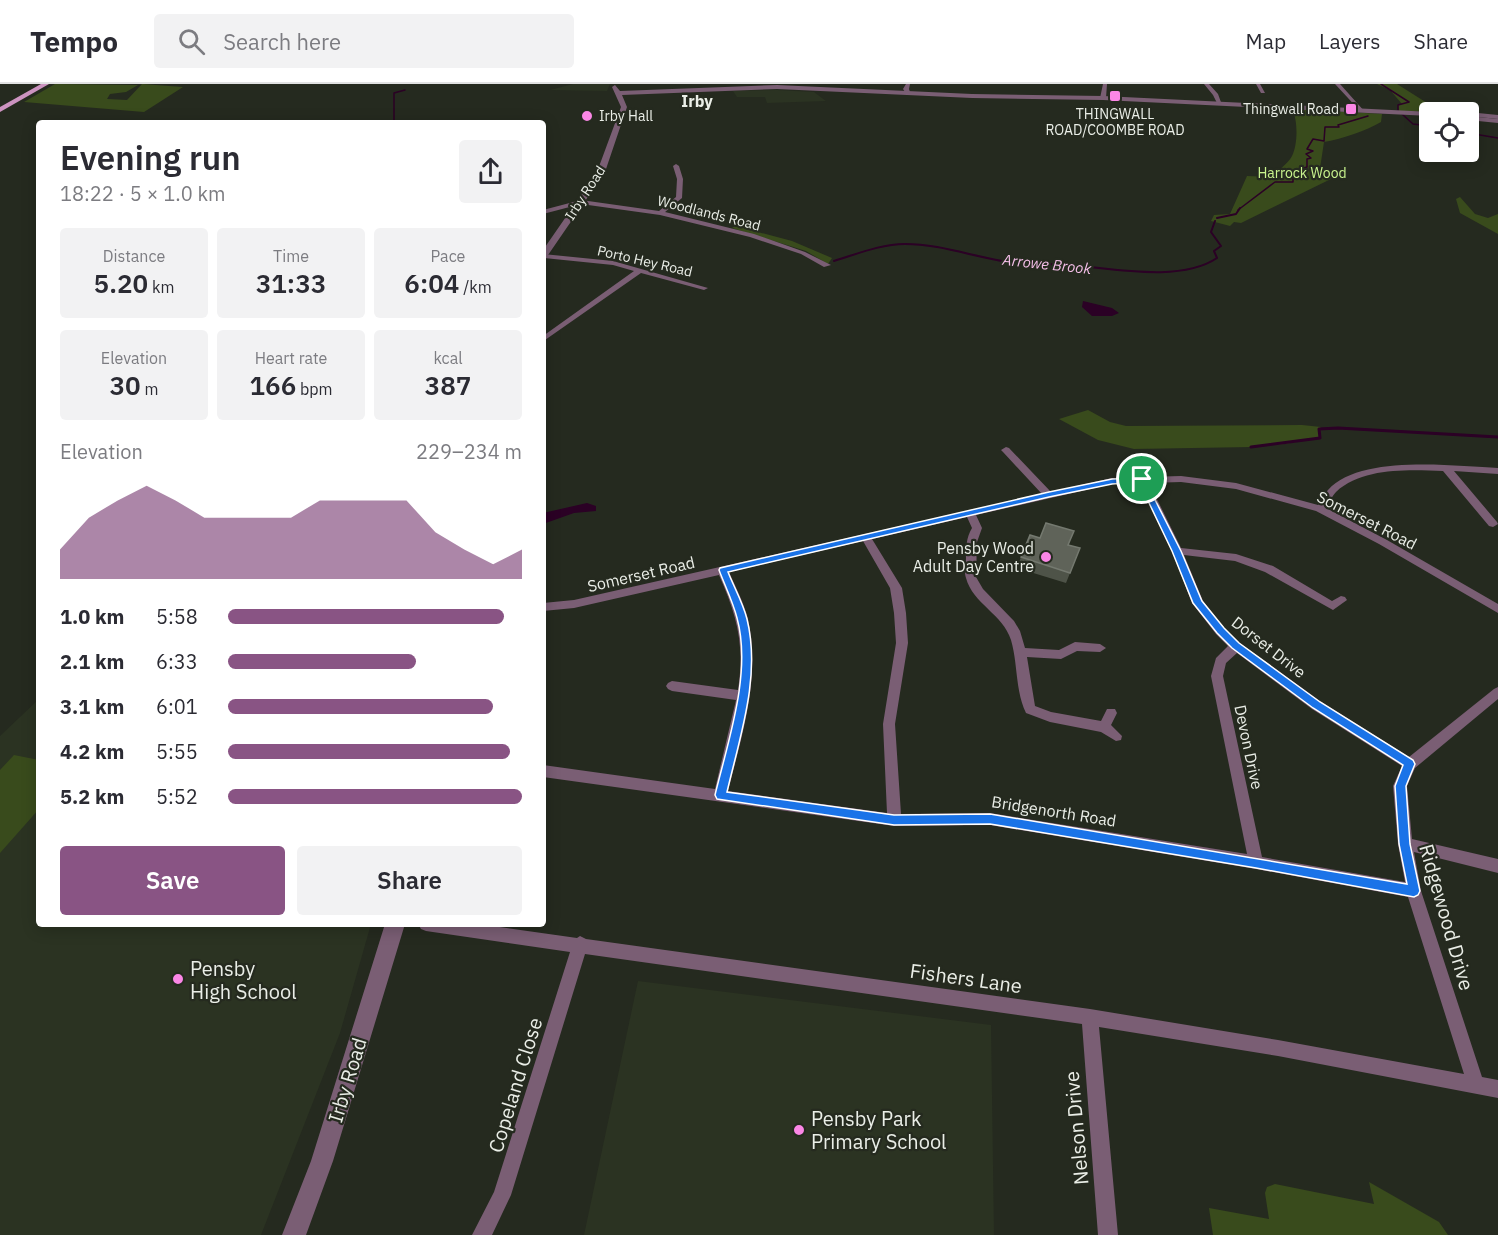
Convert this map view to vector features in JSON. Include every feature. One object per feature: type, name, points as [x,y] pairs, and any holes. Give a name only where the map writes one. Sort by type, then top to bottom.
[{"type":"main road","points":[[0,110],[46,84]]},
{"type":"street","points":[[862,84],[866,92]]},
{"type":"street","points":[[908,84],[906,89],[909,94]]},
{"type":"street","points":[[1103,98],[1105,84]]},
{"type":"street","points":[[1206,84],[1220,104]]},
{"type":"street","points":[[1258,84],[1263,92]]},
{"type":"street","points":[[1337,84],[1363,111]]},
{"type":"street","points":[[616,88],[771,87],[1419,112]]},
{"type":"street","name":"Irby Road","points":[[546,252],[581,202],[607,158],[624,107],[616,88]]},
{"type":"street","points":[[1479,117],[1498,119]]},
{"type":"street","points":[[660,213],[679,198],[680,179],[676,166]]},
{"type":"street","points":[[546,211],[581,202]]},
{"type":"street","name":"Woodlands Road","points":[[581,202],[660,213],[752,235],[803,253],[828,265]]},
{"type":"street","name":"Porto Hey Road","points":[[546,256],[613,263],[704,288]]},
{"type":"street","points":[[546,337],[640,270]]},
{"type":"street","points":[[554,331],[564,334]]},
{"type":"street","points":[[1006,450],[1049,495]]},
{"type":"street","points":[[1320,509],[1322,502],[1336,488],[1368,470],[1405,467],[1498,471]]},
{"type":"street","points":[[1447,470],[1493,525]]},
{"type":"street","name":"Dorset Drive","points":[[1142,479],[1177,551],[1198,603],[1236,646],[1316,705],[1410,764]]},
{"type":"street","name":"Somerset Road","points":[[546,607],[574,604],[1112,481],[1181,479],[1236,486],[1320,509],[1383,542],[1498,609]]},
{"type":"street","points":[[970,513],[977,528],[971,537],[971,576],[978,591],[1002,612],[1014,630],[1022,652],[1023,689],[1030,709],[1050,717],[1104,727],[1116,736]]},
{"type":"street","points":[[866,538],[896,588],[900,613],[902,643],[889,724],[894,820]]},
{"type":"street","points":[[1177,551],[1236,558],[1269,569],[1333,606],[1341,600]]},
{"type":"street","points":[[720,795],[744,696],[746,640],[742,617],[723,570]]},
{"type":"street","points":[[1022,652],[1061,655],[1075,646],[1100,648]]},
{"type":"street","name":"Devon Drive","points":[[1236,646],[1220,661],[1217,676],[1256,862]]},
{"type":"street","points":[[672,686],[744,696]]},
{"type":"street","points":[[1410,764],[1495,699]]},
{"type":"street","points":[[1104,727],[1111,714]]},
{"type":"street","name":"Ridgewood Drive","points":[[1410,764],[1400,786],[1405,844],[1414,891],[1476,1086]]},
{"type":"street","name":"Bridgenorth Road","points":[[546,771],[894,820],[990,819],[1256,862],[1414,891]]},
{"type":"street","points":[[1405,844],[1498,866]]},
{"type":"street","name":"Irby Road","points":[[294,1235],[322,1161],[394,927]]},
{"type":"street","name":"Fishers Lane","points":[[449,927],[1090,1017],[1278,1048],[1498,1089]]},
{"type":"street","name":"Copeland Close","points":[[482,1235],[502,1195],[580,944]]},
{"type":"street","name":"Nelson Drive","points":[[1090,1017],[1107,1235]]},
{"type":"shaded area","points":[[573,84],[610,84],[607,91],[550,90]]},
{"type":"shaded area","points":[[733,91],[814,92],[826,101],[767,103],[765,97],[737,97]]},
{"type":"shaded area","points":[[1083,301],[1112,308],[1119,313],[1112,316],[1092,316],[1082,307]]},
{"type":"shaded area","points":[[587,503],[596,506],[596,511],[574,513],[546,523],[546,512]]},
{"type":"shaded area","name":"Pensby High School","points":[[36,702],[36,927],[370,927],[340,1033],[261,1235],[0,1235],[0,736]]},
{"type":"shaded area","name":"Pensby Park Primary School","points":[[638,981],[991,1025],[994,1235],[584,1235]]},
{"type":"green space","points":[[55,84],[138,85],[126,92],[110,94],[107,99],[127,100],[142,84],[183,87],[144,112],[24,102]]},
{"type":"green space","points":[[1377,84],[1397,84],[1426,102],[1419,102],[1419,112],[1399,111],[1398,105],[1402,104],[1390,90]]},
{"type":"green space","name":"Harrock Wood","points":[[1292,109],[1382,114],[1381,122],[1375,125],[1324,142],[1319,175],[1333,178],[1241,223],[1234,222],[1230,226],[1211,221],[1214,215],[1230,214],[1247,176],[1271,177],[1290,159],[1294,151],[1296,132]]},
{"type":"green space","points":[[1460,197],[1475,214],[1488,218],[1498,214],[1498,234],[1460,213],[1456,199]]},
{"type":"green space","points":[[735,226],[792,241],[832,258],[828,264],[806,251],[732,228]]},
{"type":"green space","points":[[1088,410],[1110,422],[1126,426],[1302,425],[1321,427],[1319,429],[1320,438],[1251,447],[1134,449],[1098,440],[1059,419]]},
{"type":"green space","points":[[14,755],[36,759],[36,812],[0,853],[0,770]]},
{"type":"green space","points":[[1369,1182],[1439,1222],[1448,1235],[1213,1235],[1209,1208],[1269,1219],[1265,1193],[1267,1187],[1275,1184],[1374,1204]]},
{"type":"building","name":"Pensby Wood Adult Day Centre","points":[[1046,523],[1074,531],[1068,545],[1080,548],[1070,573],[1021,557],[1030,535],[1040,538]]},
{"type":"waterway","name":"Arrowe Brook","points":[[1381,84],[1409,102],[1398,105],[1398,110]]},
{"type":"waterway","points":[[394,120],[394,93],[405,90]]},
{"type":"waterway","points":[[1402,114],[1413,124],[1419,125]]},
{"type":"waterway","name":"Arrowe Brook","points":[[1239,209],[1275,182],[1293,182],[1293,178],[1302,172],[1301,169],[1307,167],[1307,159],[1311,158],[1306,154],[1313,151],[1307,149],[1313,139],[1324,141],[1325,127],[1339,127],[1338,125],[1368,116]]},
{"type":"waterway","points":[[1479,135],[1498,138]]},
{"type":"waterway","name":"Arrowe Brook","points":[[1217,218],[1236,214],[1239,209]]},
{"type":"waterway","name":"Arrowe Brook","points":[[834,261],[878,248],[905,244],[944,248],[1016,263],[1165,272],[1202,266],[1217,258],[1214,251],[1221,246],[1211,232],[1215,221]]},
{"type":"waterway","points":[[1251,447],[1320,438],[1319,429],[1338,428],[1498,437]]},
{"type":"place","name":"THINGWALL ROAD/COOMBE ROAD","points":[[1115,96]]},
{"type":"place","name":"Thingwall Road","points":[[1351,109]]},
{"type":"place","name":"Irby Hall","points":[[587,116]]},
{"type":"place","name":"Pensby Wood Adult Day Centre","points":[[1046,557]]},
{"type":"place","name":"Pensby High School","points":[[178,979]]},
{"type":"place","name":"Pensby Park Primary School","points":[[799,1130]]},
{"type":"district","name":"Irby","points":[[697,101]]},
{"type":"route","points":[[1142,479],[1177,551],[1198,603],[1220,631],[1236,646],[1316,705],[1410,764],[1400,786],[1405,844],[1414,891],[1256,862],[990,819],[894,820],[720,795],[744,696],[746,640],[742,617],[723,570],[1112,481],[1142,479]]}]
